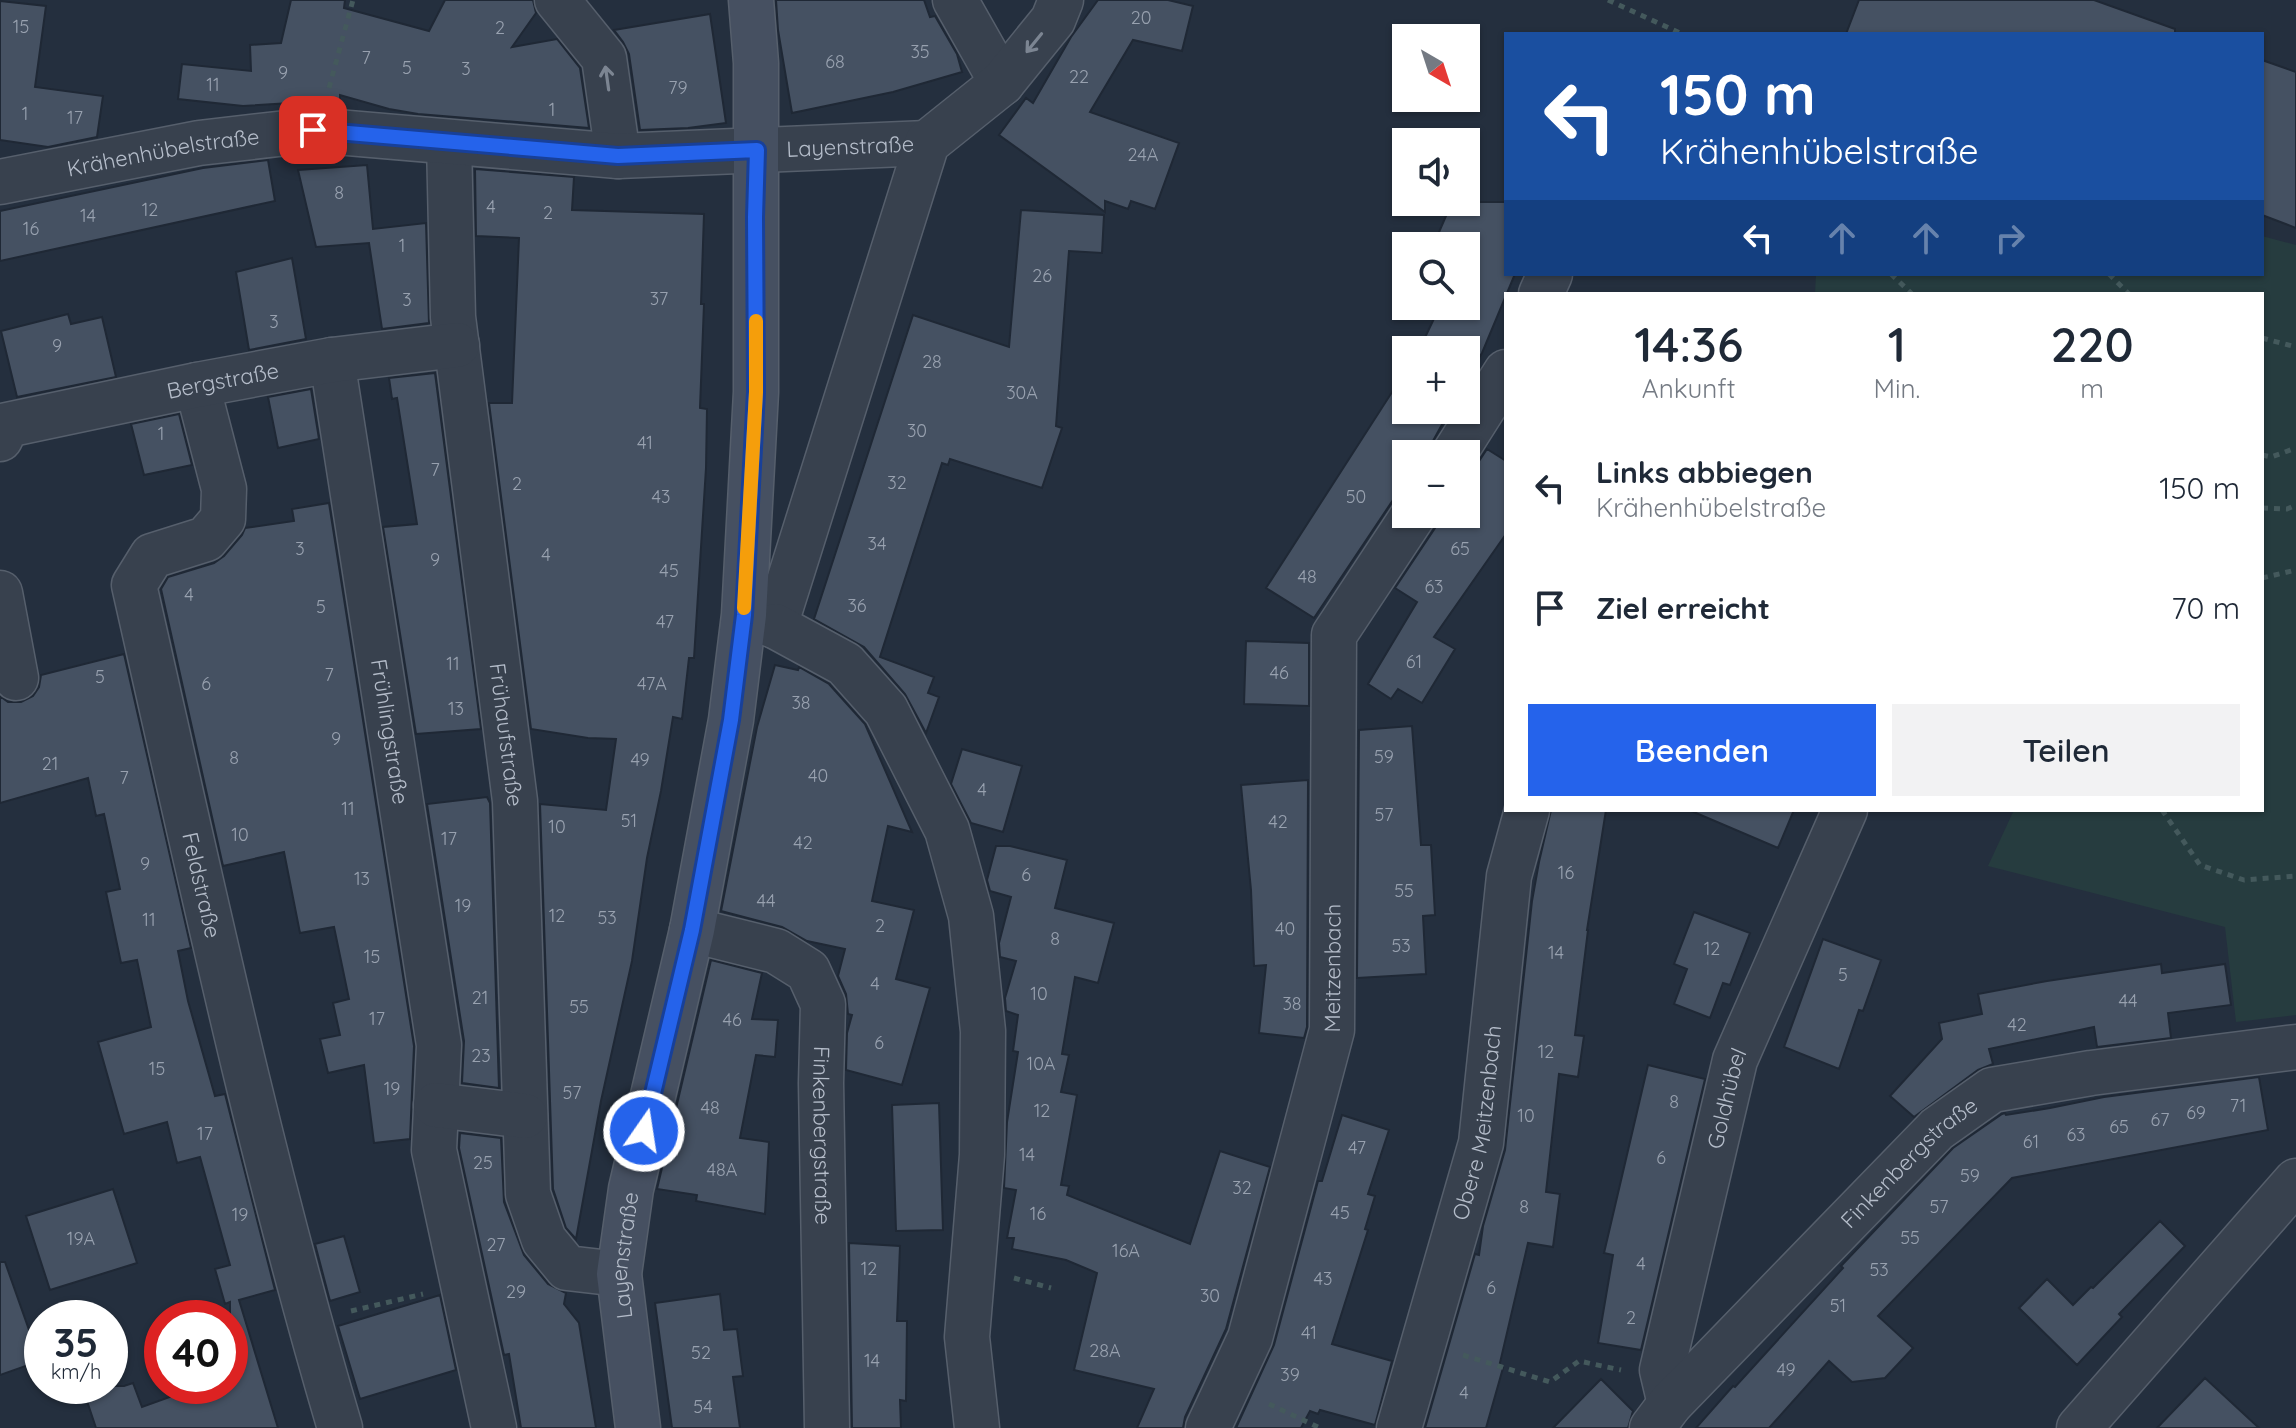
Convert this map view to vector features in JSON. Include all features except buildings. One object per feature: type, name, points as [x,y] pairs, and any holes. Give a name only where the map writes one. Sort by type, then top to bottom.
[{"type":"street","points":[[557,0],[604,58],[618,156]]},
{"type":"street","points":[[751,0],[756,63],[757,150]]},
{"type":"street","points":[[955,0],[1002,83]]},
{"type":"street","name":"Layenstraße","points":[[638,1428],[619,1274],[631,1189],[692,930],[731,720],[759,620],[927,143],[1002,83],[1053,20],[1061,0]]},
{"type":"street","name":"Krähenhübelstraße","points":[[19,178],[199,143],[317,130],[618,156],[757,150]]},
{"type":"street","name":"Frühaufstraße","points":[[449,142],[453,317],[515,801],[528,1194],[544,1240],[567,1268],[619,1274]]},
{"type":"street","name":"Layenstraße","points":[[759,620],[757,150],[927,143]]},
{"type":"street","points":[[0,148],[19,178]]},
{"type":"street","name":"Bergstraße","points":[[0,439],[7,425],[197,385],[332,360],[457,345]]},
{"type":"street","name":"Frühlingstraße","points":[[332,360],[439,1045],[434,1150],[494,1428]]},
{"type":"street","points":[[1463,440],[1504,375]]},
{"type":"street","name":"Feldstraße","points":[[197,385],[224,489],[223,519],[206,539],[152,556],[134,585],[224,982],[308,1322],[340,1428]]},
{"type":"street","name":"Meitzenbach","points":[[1208,1428],[1250,1338],[1332,1030],[1334,635],[1405,528]]},
{"type":"street","points":[[0,593],[16,678]]},
{"type":"street","points":[[759,620],[845,664],[886,710],[947,830],[971,916],[983,1031],[982,1155],[967,1337],[977,1428]]},
{"type":"street","name":"Obere Meitzenbach","points":[[1399,1428],[1481,1143],[1509,876],[1526,812]]},
{"type":"street","name":"Goldhübel","points":[[1662,1403],[1662,1370],[1735,1060],[1844,812]]},
{"type":"street","name":"Finkenbergstraße","points":[[692,930],[776,951],[808,971],[823,1004],[821,1114],[827,1428]]},
{"type":"street","name":"Finkenbergstraße","points":[[1662,1403],[1937,1129],[1992,1090],[2091,1073],[2296,1047]]},
{"type":"street","points":[[436,1105],[525,1116]]},
{"type":"street","points":[[2079,1428],[2296,1181]]},
{"type":"path","points":[[317,130],[353,0]]},
{"type":"path","points":[[1608,0],[1678,32]]},
{"type":"path","points":[[1893,276],[1910,292]]},
{"type":"path","points":[[2111,276],[2127,292]]},
{"type":"path","points":[[2264,339],[2296,347]]},
{"type":"path","points":[[2264,455],[2271,457],[2296,448]]},
{"type":"path","points":[[2264,508],[2287,509],[2296,505]]},
{"type":"path","points":[[2264,578],[2296,570]]},
{"type":"path","points":[[2163,812],[2200,865],[2244,880],[2296,876]]},
{"type":"path","points":[[308,1322],[463,1285]]},
{"type":"path","points":[[1424,1342],[1550,1382],[1579,1361],[1662,1403]]},
{"type":"path","points":[[1228,1385],[1320,1428]]},
{"type":"green space","points":[[2264,237],[2296,245],[2296,1015],[2236,1022],[2225,927],[1988,866],[2013,812],[2264,812],[2264,292],[1815,292],[1816,276],[2264,276]]},
{"type":"slow traffic","points":[[744,608],[756,392],[756,321]]},
{"type":"route","points":[[313,130],[618,156],[757,150],[756,392],[744,615],[731,720],[692,930],[644,1131]]}]
